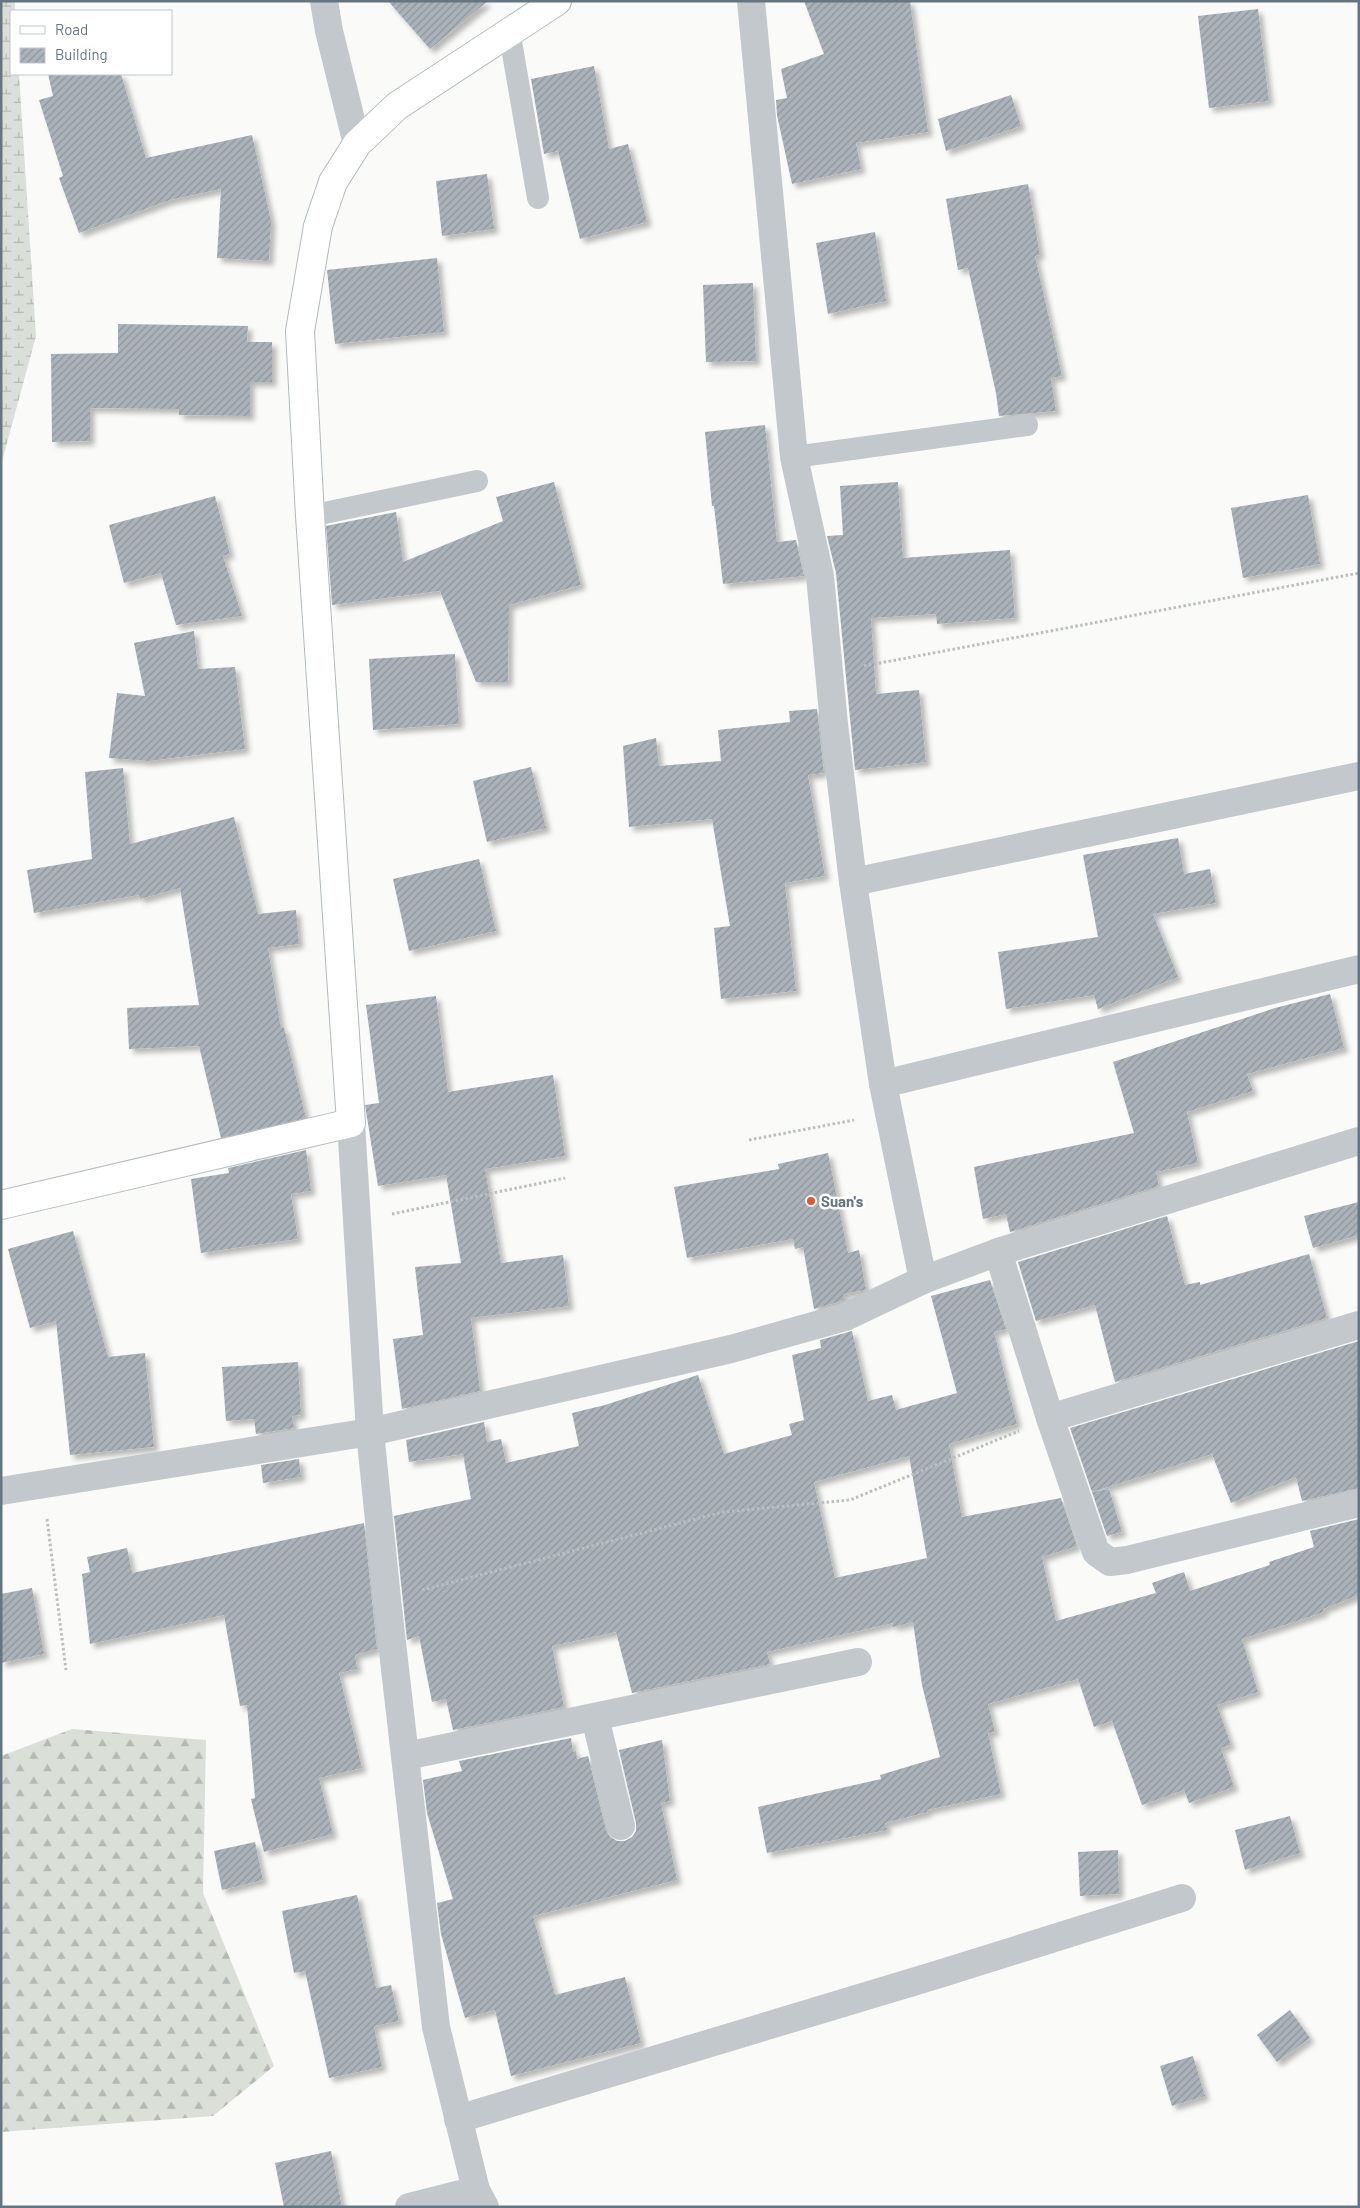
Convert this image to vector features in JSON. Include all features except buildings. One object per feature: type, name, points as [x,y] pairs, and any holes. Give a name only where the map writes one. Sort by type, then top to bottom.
[{"type":"street","points":[[324,1],[329,31],[357,144]]},
{"type":"street","points":[[409,2207],[481,2199],[458,2119],[436,2027],[387,1599],[370,1432],[310,516],[300,332],[318,226],[333,182],[357,144],[397,106],[510,30],[557,1]]},
{"type":"street","points":[[751,1],[794,457],[820,576],[853,882],[883,1084],[923,1280]]},
{"type":"street","points":[[853,882],[1359,776]]},
{"type":"street","points":[[883,1084],[1359,969]]},
{"type":"street","points":[[1,1205],[351,1124]]},
{"type":"street","points":[[1,1492],[370,1432],[741,1346],[845,1317],[923,1280],[998,1252],[1359,1141]]},
{"type":"street","points":[[998,1252],[1050,1418],[1096,1552],[1110,1562],[1128,1560],[1359,1503]]},
{"type":"street","points":[[1050,1418],[1359,1325]]},
{"type":"street","points":[[406,1756],[858,1662]]},
{"type":"street","points":[[595,1716],[621,1826]]},
{"type":"street","points":[[458,2119],[936,1975],[1182,1898]]},
{"type":"lane","points":[[510,30],[538,198]]},
{"type":"lane","points":[[794,457],[1027,426]]},
{"type":"lane","points":[[310,516],[477,481]]},
{"type":"path","points":[[829,673],[1359,573]]},
{"type":"path","points":[[749,1140],[890,1113]]},
{"type":"path","points":[[357,1222],[565,1178]]},
{"type":"path","points":[[387,1599],[723,1512],[850,1500],[1050,1418]]},
{"type":"path","points":[[43,1485],[66,1670]]},
{"type":"green space","points":[[1,1],[15,1],[15,10],[10,10],[10,75],[19,75],[36,336],[1,465]]},
{"type":"green space","points":[[72,1729],[206,1740],[203,1893],[274,2066],[213,2116],[1,2132],[1,1756]]},
{"type":"place","name":"Suan's","points":[[811,1201]]}]
